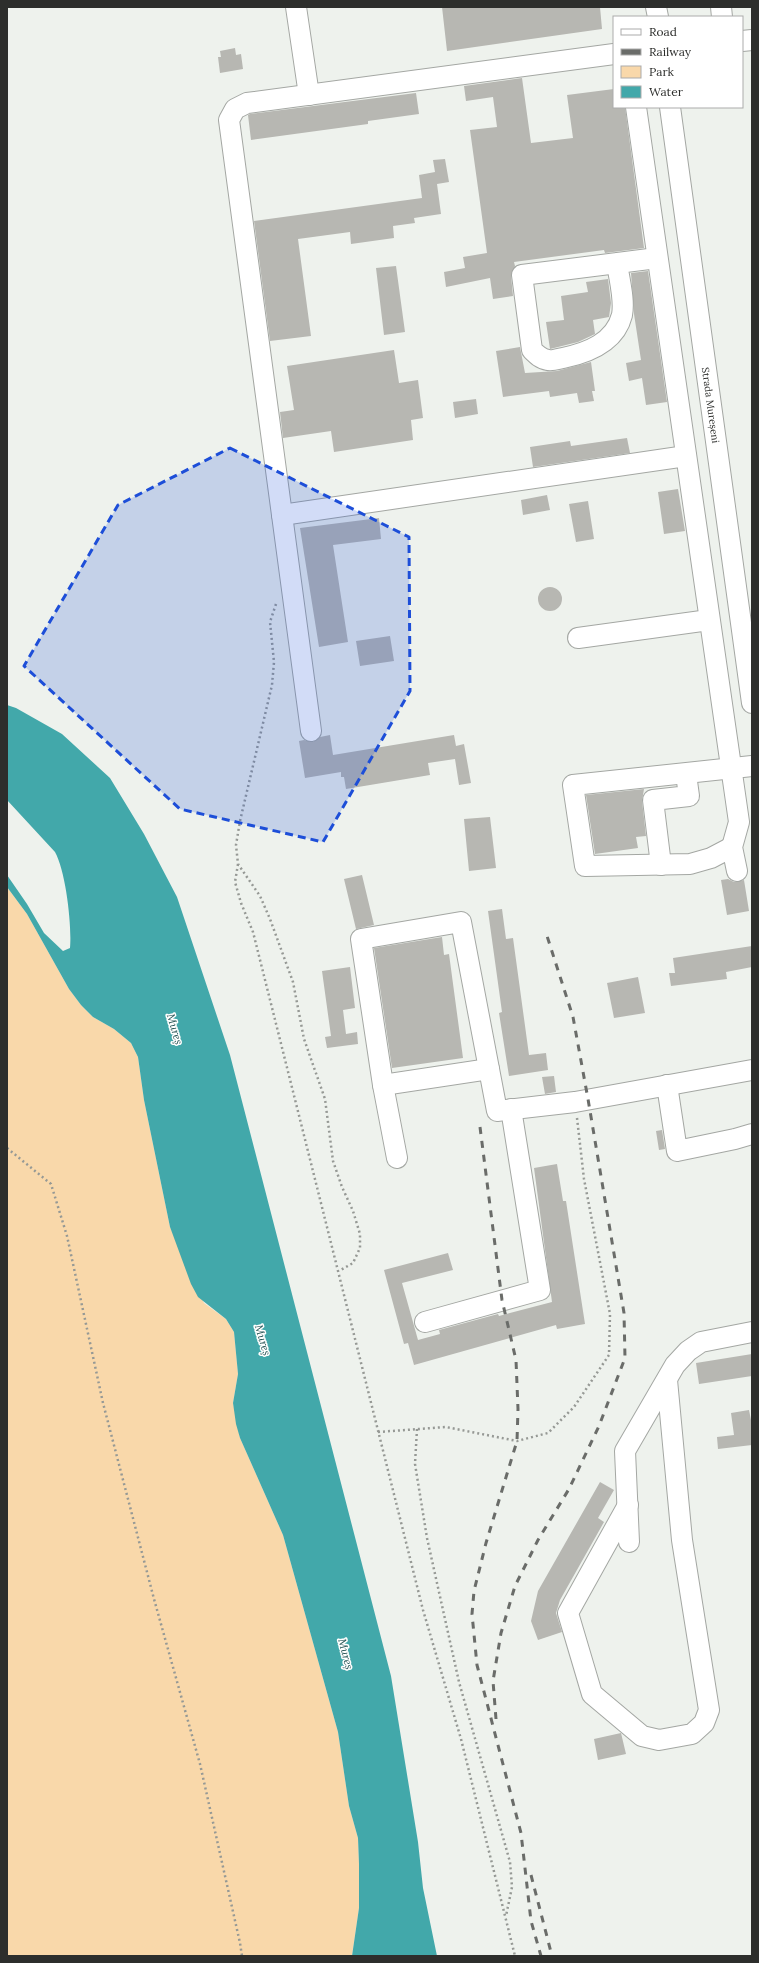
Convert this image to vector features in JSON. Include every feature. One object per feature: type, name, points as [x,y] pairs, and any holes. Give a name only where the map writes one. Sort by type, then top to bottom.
[{"type":"street","points":[[296,7],[310,95]]},
{"type":"street","points":[[311,731],[229,120],[235,109],[247,103],[613,54]]},
{"type":"street","points":[[636,108],[730,769],[739,822],[732,847],[737,871]]},
{"type":"street","name":"Strada Mureșeni","points":[[670,108],[752,703]]},
{"type":"street","points":[[617,263],[622,301],[622,316],[612,334],[600,346],[581,354],[549,360],[540,357],[532,350],[522,275],[617,263],[657,258]]},
{"type":"street","points":[[282,515],[686,456]]},
{"type":"street","points":[[578,638],[709,620]]},
{"type":"street","points":[[732,847],[711,858],[690,864],[585,866],[573,785],[752,766]]},
{"type":"street","points":[[661,865],[653,800],[690,796],[686,774]]},
{"type":"street","points":[[397,1158],[383,1085],[361,939],[461,922],[497,1111],[575,1102],[752,1070]]},
{"type":"street","points":[[383,1085],[489,1069]]},
{"type":"street","points":[[667,1085],[677,1151],[736,1140],[752,1134]]},
{"type":"street","points":[[425,1322],[540,1290],[512,1109]]},
{"type":"street","points":[[630,1542],[625,1451],[676,1365],[688,1351],[701,1342],[752,1332]]},
{"type":"street","points":[[628,1505],[568,1613],[592,1694],[642,1736],[659,1740],[692,1734],[704,1723],[709,1710],[682,1540],[667,1380]]},
{"type":"path","points":[[292,588],[279,599],[273,609],[270,622],[274,662],[272,685],[240,821],[236,845],[238,864],[235,882],[241,903],[253,932],[423,1610],[461,1739],[515,1956]]},
{"type":"path","points":[[238,864],[260,896],[293,982],[304,1039],[326,1099],[334,1161],[360,1234],[360,1248],[353,1263],[339,1271]]},
{"type":"path","points":[[378,1432],[446,1427],[517,1441],[548,1432],[574,1407],[610,1354],[610,1314],[584,1179],[575,1102]]},
{"type":"path","points":[[7,1148],[51,1184],[67,1236],[103,1404],[154,1599],[200,1764],[242,1956]]},
{"type":"path","points":[[417,1429],[415,1464],[427,1538],[459,1682],[510,1862],[512,1886],[506,1918]]},
{"type":"highlighted area","points":[[230,448],[409,537],[410,691],[323,842],[180,809],[24,666],[118,505]]},
{"type":"green space","points":[[7,887],[27,914],[69,989],[81,1005],[93,1017],[114,1029],[131,1043],[138,1057],[144,1100],[170,1227],[204,1303],[226,1319],[234,1332],[238,1374],[233,1403],[240,1438],[283,1535],[338,1732],[349,1806],[358,1838],[359,1908],[352,1956],[7,1956]]},
{"type":"water","name":"Mureș","points":[[7,705],[16,708],[62,734],[110,778],[144,834],[177,897],[230,1055],[391,1676],[418,1842],[423,1888],[437,1956],[352,1956],[359,1908],[358,1838],[349,1806],[338,1732],[283,1535],[240,1438],[236,1424],[233,1403],[238,1374],[234,1332],[226,1319],[198,1297],[191,1284],[170,1227],[144,1100],[138,1057],[131,1043],[114,1029],[93,1017],[81,1005],[69,989],[27,914],[7,887],[7,875],[27,904],[44,933],[63,951],[70,948],[70,927],[67,899],[59,861],[55,852],[7,800]]},
{"type":"building","points":[[442,7],[600,7],[602,29],[447,51]]},
{"type":"building","points":[[235,48],[236,55],[241,54],[243,69],[220,73],[218,57],[221,57],[220,51]]},
{"type":"building","points":[[522,78],[531,143],[573,138],[567,95],[613,89],[613,108],[625,108],[644,248],[605,253],[604,250],[514,262],[515,266],[511,276],[513,296],[493,299],[490,278],[446,287],[444,272],[465,268],[463,257],[487,253],[470,130],[497,127],[493,97],[466,101],[464,86]]},
{"type":"building","points":[[416,93],[419,114],[368,121],[368,124],[251,140],[248,115],[250,114]]},
{"type":"building","points":[[445,159],[449,182],[437,184],[441,214],[414,218],[415,223],[393,226],[394,238],[351,244],[350,232],[298,239],[311,336],[270,341],[254,221],[422,198],[419,175],[435,172],[433,160]]},
{"type":"building","points":[[396,266],[405,332],[384,335],[376,268]]},
{"type":"building","points":[[648,271],[667,402],[646,405],[642,378],[629,381],[626,363],[641,360],[634,314],[631,273]]},
{"type":"building","points":[[608,279],[611,303],[609,317],[593,320],[595,334],[578,342],[550,349],[546,322],[564,320],[561,296],[588,292],[586,282]]},
{"type":"building","points":[[520,347],[525,373],[557,371],[591,362],[595,391],[592,391],[594,401],[579,403],[577,393],[550,397],[549,391],[503,397],[496,351]]},
{"type":"building","points":[[394,350],[399,383],[418,380],[423,418],[411,420],[413,440],[334,452],[331,431],[283,438],[280,412],[294,410],[287,366]]},
{"type":"building","points":[[476,399],[478,414],[455,418],[453,402]]},
{"type":"building","points":[[627,438],[630,453],[533,467],[530,447],[570,441],[571,446]]},
{"type":"building","points":[[678,489],[685,531],[664,534],[658,492]]},
{"type":"building","points":[[547,495],[550,510],[523,515],[521,500]]},
{"type":"building","points":[[588,501],[594,539],[576,542],[569,504]]},
{"type":"building","points":[[379,518],[381,539],[333,545],[348,642],[319,647],[300,528]]},
{"type":"building","points":[[550,587],[555,588],[561,594],[561,604],[555,610],[550,611],[545,610],[539,604],[538,599],[539,594],[545,588]]},
{"type":"building","points":[[390,636],[394,661],[360,666],[356,641]]},
{"type":"building","points":[[330,735],[333,755],[454,735],[456,746],[464,744],[471,783],[459,785],[455,759],[428,763],[430,775],[346,789],[344,777],[341,777],[341,772],[305,778],[299,741],[304,740],[313,742],[320,737]]},
{"type":"building","points":[[644,789],[642,801],[646,836],[636,837],[638,848],[595,854],[586,795]]},
{"type":"building","points":[[490,817],[496,868],[469,871],[464,819]]},
{"type":"building","points":[[362,875],[374,925],[356,929],[344,879]]},
{"type":"building","points":[[728,879],[734,882],[744,880],[749,911],[727,915],[721,880]]},
{"type":"building","points":[[502,909],[506,939],[513,938],[529,1055],[546,1053],[548,1070],[509,1076],[499,1013],[502,1012],[488,911]]},
{"type":"building","points":[[442,937],[444,955],[449,954],[463,1058],[392,1068],[374,948]]},
{"type":"building","points":[[752,946],[752,967],[726,972],[727,979],[671,986],[669,973],[675,973],[673,958]]},
{"type":"building","points":[[350,967],[355,1008],[343,1010],[346,1034],[357,1032],[358,1044],[327,1048],[325,1037],[331,1036],[322,971]]},
{"type":"building","points":[[638,977],[645,1013],[614,1018],[607,983]]},
{"type":"building","points":[[554,1076],[556,1092],[545,1094],[542,1077]]},
{"type":"building","points":[[662,1130],[665,1149],[659,1150],[656,1131]]},
{"type":"building","points":[[557,1164],[563,1201],[566,1201],[585,1324],[557,1329],[556,1325],[414,1365],[408,1343],[404,1344],[384,1270],[448,1253],[453,1270],[402,1283],[418,1340],[440,1334],[439,1330],[498,1314],[499,1316],[552,1302],[534,1168]]},
{"type":"building","points":[[752,1354],[752,1376],[699,1384],[696,1363]]},
{"type":"building","points":[[749,1410],[752,1425],[752,1445],[718,1449],[717,1437],[734,1435],[731,1413]]},
{"type":"building","points":[[600,1482],[614,1490],[598,1518],[604,1522],[560,1600],[556,1613],[562,1632],[538,1640],[531,1621],[538,1591]]},
{"type":"building","points":[[621,1733],[626,1754],[598,1760],[594,1739]]},
{"type":"railway","points":[[496,1719],[493,1681],[501,1633],[515,1586],[538,1540],[569,1489],[599,1426],[625,1358],[624,1313],[573,1017],[547,936]]},
{"type":"railway","points":[[480,1127],[502,1300],[516,1360],[518,1409],[517,1441],[486,1543],[474,1591],[472,1614],[477,1665],[521,1833],[531,1921],[541,1956]]},
{"type":"railway","points":[[531,1875],[552,1956]]}]
